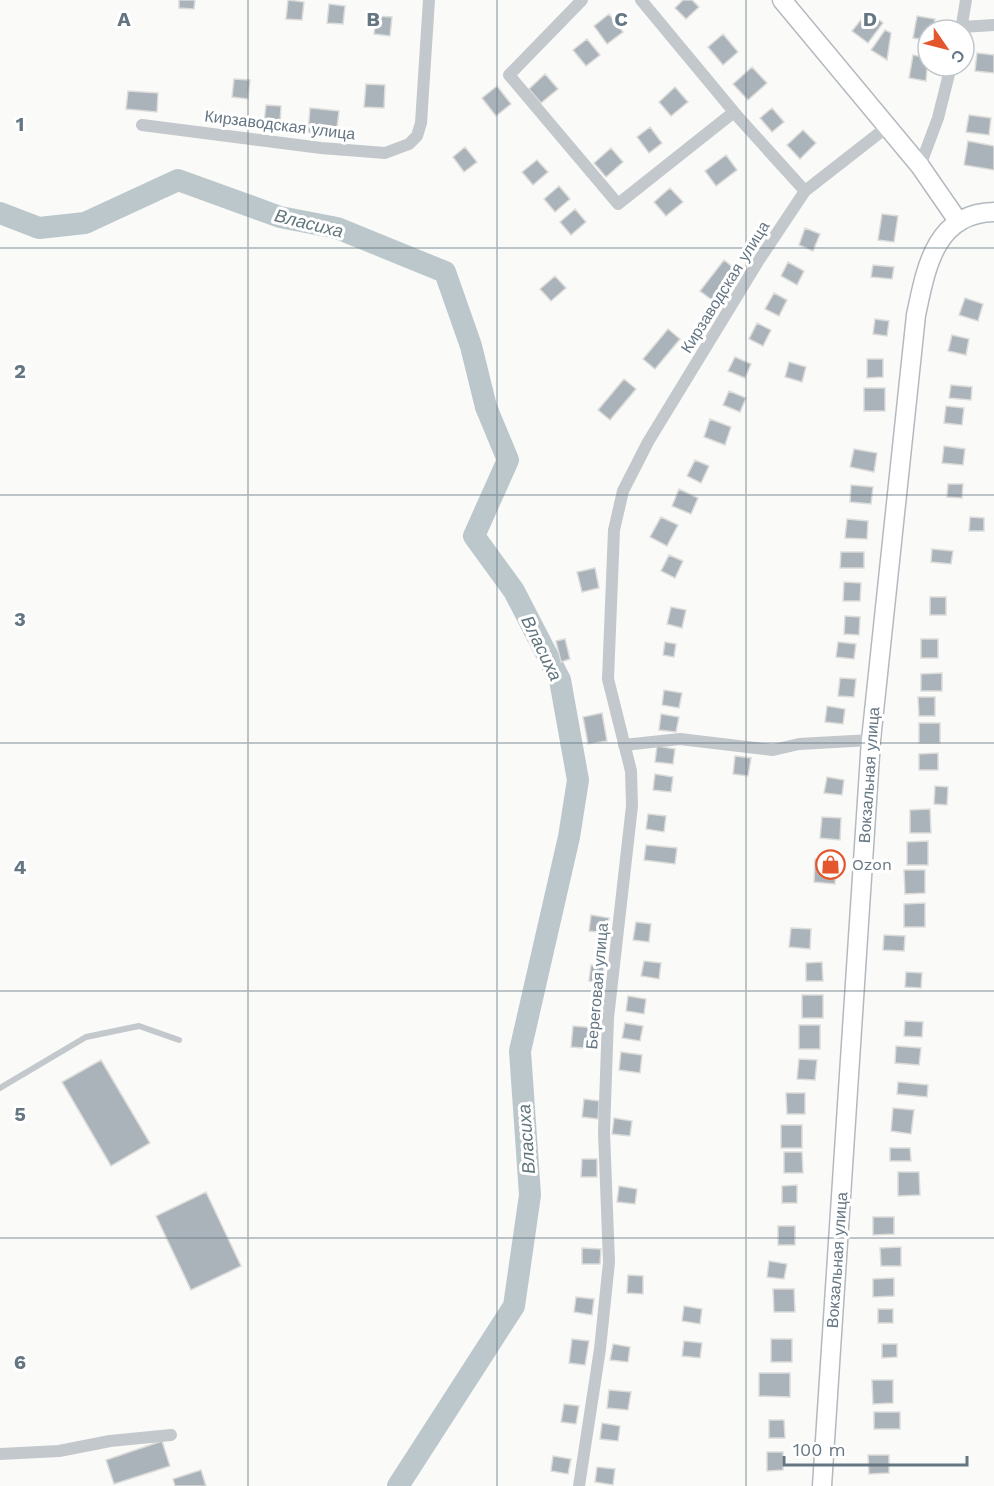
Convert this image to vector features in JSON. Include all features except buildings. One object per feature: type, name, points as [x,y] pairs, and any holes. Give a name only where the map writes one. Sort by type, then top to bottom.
[{"type":"street","name":"Кирзаводская улица","points":[[142,125],[332,149],[385,153],[401,148],[410,144],[417,136],[421,123],[429,0]]},
{"type":"street","points":[[582,0],[509,75],[618,204],[734,112]]},
{"type":"street","points":[[641,0],[734,112],[806,191]]},
{"type":"street","points":[[782,0],[920,166],[958,221],[980,213],[994,212]]},
{"type":"street","points":[[963,18],[966,0]]},
{"type":"street","points":[[976,27],[994,25]]},
{"type":"street","points":[[920,166],[938,118],[948,78]]},
{"type":"street","name":"Кирзаводская улица","points":[[623,491],[648,442],[759,260],[806,191],[887,127]]},
{"type":"street","name":"Вокзальная улица","points":[[822,1486],[871,740],[916,315],[924,273],[945,231],[958,221]]},
{"type":"street","name":"Береговая улица","points":[[579,1486],[600,1349],[609,1262],[604,1132],[608,1018],[632,806],[631,771],[608,679],[614,530],[623,491]]},
{"type":"street","points":[[624,745],[680,739],[773,750],[799,744],[871,740]]},
{"type":"street","points":[[0,1454],[59,1451],[110,1441],[171,1435]]},
{"type":"lane","points":[[0,1088],[86,1037],[139,1026],[179,1040]]},
{"type":"waterway","name":"Власиха","points":[[0,213],[39,228],[85,223],[178,180],[280,217],[337,228],[445,272],[471,346],[486,407],[508,460],[474,536],[514,591],[560,680],[578,780],[569,837],[520,1051],[530,1195],[514,1306],[398,1486]]},
{"type":"place","name":"Ozon","points":[[831,864]]}]
